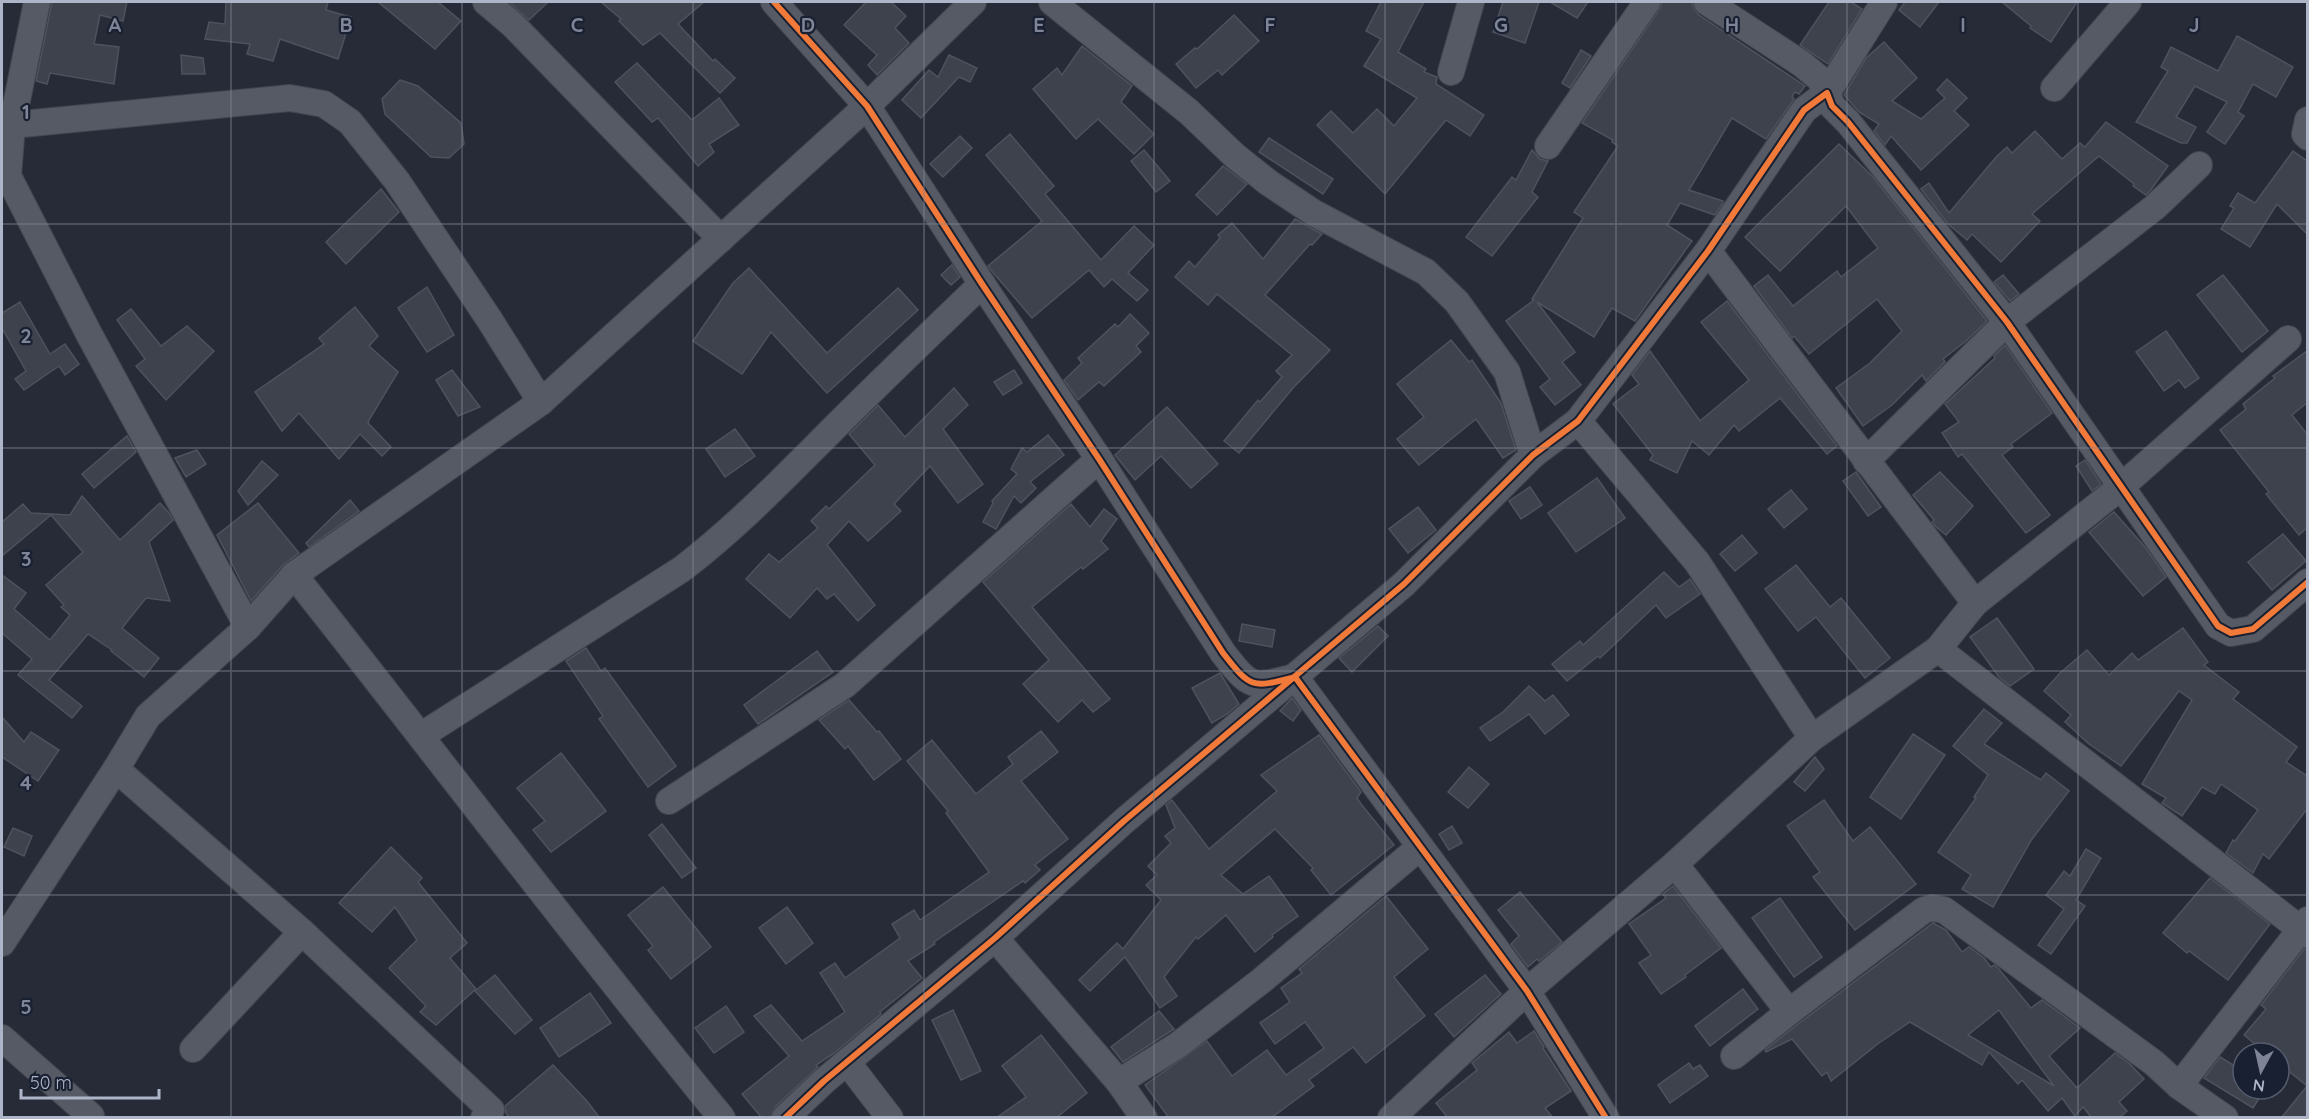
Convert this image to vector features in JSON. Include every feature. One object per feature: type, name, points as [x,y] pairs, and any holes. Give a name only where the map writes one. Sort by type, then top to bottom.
[{"type":"street","points":[[37,2],[14,59],[12,126],[5,178],[248,627]]},
{"type":"street","points":[[486,2],[520,32],[721,239]]},
{"type":"street","points":[[774,2],[867,106],[982,284],[1100,459],[1223,653],[1242,678],[1262,686],[1295,677]]},
{"type":"street","points":[[2,942],[116,769],[148,716],[248,627],[294,575],[541,402],[867,106],[972,2]]},
{"type":"street","points":[[1052,2],[1190,112],[1235,156],[1269,183],[1314,213],[1426,272],[1457,302],[1507,372],[1533,455]]},
{"type":"street","points":[[1452,72],[1471,2]]},
{"type":"street","points":[[1548,146],[1647,2]]},
{"type":"street","points":[[1707,2],[1802,64],[1820,79],[1832,106],[1848,122],[2007,322],[2218,626],[2231,633],[2253,629],[2307,582]]},
{"type":"street","points":[[785,1118],[847,1062],[995,938],[1125,821],[1404,584],[1533,455],[1578,421],[1708,251],[1804,110],[1827,93],[1884,2]]},
{"type":"street","points":[[2054,88],[2128,2]]},
{"type":"street","points":[[12,126],[290,98],[324,104],[350,122],[397,181],[541,402]]},
{"type":"street","points":[[2307,120],[2305,134],[2307,137]]},
{"type":"street","points":[[1866,461],[2007,322],[2155,207],[2199,165]]},
{"type":"street","points":[[1708,251],[1975,603]]},
{"type":"street","points":[[422,735],[682,569],[714,544],[748,514],[904,358],[982,284]]},
{"type":"street","points":[[1391,1118],[1527,991],[1675,864],[1812,738],[1938,649],[1975,603],[2122,486],[2288,339]]},
{"type":"street","points":[[1578,421],[1697,562],[1812,738]]},
{"type":"street","points":[[669,801],[845,685],[1100,459]]},
{"type":"street","points":[[294,575],[722,1118]]},
{"type":"street","points":[[1938,649],[2305,928],[2179,1086]]},
{"type":"street","points":[[1295,677],[1527,991],[1606,1118]]},
{"type":"street","points":[[116,769],[302,932],[491,1110],[484,1118]]},
{"type":"street","points":[[1119,1082],[1178,1045],[1251,988],[1420,847]]},
{"type":"street","points":[[1675,864],[1789,1012]]},
{"type":"street","points":[[1734,1056],[1924,910],[1932,908],[1944,910],[2145,1056],[2217,1116]]},
{"type":"street","points":[[193,1049],[302,932]]},
{"type":"street","points":[[995,938],[1119,1082],[1144,1118]]},
{"type":"street","points":[[2,1038],[91,1116]]},
{"type":"street","points":[[847,1062],[890,1118]]},
{"type":"building","points":[[52,2],[127,2],[123,21],[100,15],[94,44],[119,47],[114,84],[50,73],[47,84],[36,81]]},
{"type":"building","points":[[226,2],[328,2],[326,10],[351,17],[338,59],[280,39],[273,61],[247,54],[250,44],[205,39],[209,22],[225,24]]},
{"type":"building","points":[[378,2],[438,2],[461,21],[435,49]]},
{"type":"building","points":[[509,2],[548,2],[529,20]]},
{"type":"building","points":[[601,2],[704,2],[678,24],[713,61],[715,59],[735,78],[720,93],[660,33],[643,45],[619,21],[621,19]]},
{"type":"building","points":[[866,2],[891,2],[906,16],[895,28],[909,43],[877,75],[868,65],[877,55],[844,25]]},
{"type":"building","points":[[1381,2],[1424,2],[1398,52],[1426,69],[1424,72],[1437,77],[1436,84],[1484,115],[1470,136],[1446,120],[1385,194],[1317,125],[1331,111],[1353,133],[1377,109],[1394,126],[1417,98],[1364,66],[1381,39],[1366,31]]},
{"type":"building","points":[[1503,2],[1539,2],[1525,43],[1493,32]]},
{"type":"building","points":[[1550,2],[1588,2],[1577,18]]},
{"type":"building","points":[[1662,2],[1692,2],[1699,15],[1805,86],[1799,94],[1795,92],[1792,96],[1794,99],[1766,139],[1732,118],[1689,190],[1723,201],[1723,203],[1715,215],[1680,203],[1667,225],[1692,241],[1635,321],[1612,308],[1594,337],[1537,302],[1575,352],[1562,362],[1581,385],[1555,405],[1540,387],[1550,379],[1506,321],[1534,300],[1532,299],[1583,218],[1574,212],[1618,146],[1612,142],[1613,140],[1582,123],[1659,10]]},
{"type":"building","points":[[1829,2],[1851,2],[1862,9],[1828,64],[1800,45]]},
{"type":"building","points":[[1905,2],[1939,2],[1920,27],[1899,10]]},
{"type":"building","points":[[2002,2],[2077,2],[2051,42],[2030,28],[2031,26]]},
{"type":"building","points":[[1234,15],[1259,41],[1222,75],[1218,70],[1196,88],[1176,64],[1195,48],[1197,49]]},
{"type":"building","points":[[2237,36],[2293,67],[2276,97],[2253,84],[2238,112],[2244,116],[2225,144],[2207,132],[2227,102],[2195,86],[2176,117],[2196,127],[2187,143],[2181,143],[2136,122],[2168,71],[2161,67],[2171,47],[2218,71]]},
{"type":"building","points":[[1884,42],[1917,78],[1892,101],[1921,119],[1945,98],[1937,90],[1947,79],[1967,98],[1954,111],[1969,125],[1921,170],[1891,136],[1885,145],[1874,131],[1879,124],[1859,112],[1844,95],[1866,58]]},
{"type":"building","points":[[1082,46],[1132,86],[1121,102],[1154,134],[1134,154],[1098,119],[1076,139],[1033,89],[1057,68],[1062,75]]},
{"type":"building","points":[[1581,50],[1591,56],[1570,88],[1562,83]]},
{"type":"building","points":[[181,55],[203,58],[205,74],[182,74]]},
{"type":"building","points":[[949,55],[977,68],[970,82],[959,77],[921,118],[902,100],[929,70],[938,77]]},
{"type":"building","points":[[637,63],[692,120],[719,98],[739,125],[709,144],[714,152],[698,166],[658,118],[652,122],[615,82]]},
{"type":"building","points":[[400,80],[418,86],[461,123],[464,144],[449,158],[431,157],[385,114],[382,99]]},
{"type":"building","points":[[2106,122],[2168,166],[2150,191],[2146,195],[2099,156],[2032,214],[2040,221],[2001,262],[1972,234],[1967,240],[1948,224],[1921,189],[1929,183],[1949,213],[2007,147],[2012,153],[2035,131],[2062,159],[2080,143],[2085,147]]},
{"type":"building","points":[[1010,134],[1054,186],[1045,194],[1101,260],[1134,226],[1154,245],[1128,273],[1148,290],[1137,301],[1112,279],[1104,287],[1089,270],[1032,318],[990,269],[988,266],[1042,221],[986,155]]},
{"type":"building","points":[[960,136],[972,148],[943,177],[930,164]]},
{"type":"building","points":[[1269,138],[1333,179],[1323,194],[1259,152]]},
{"type":"building","points":[[1839,144],[1873,177],[1987,321],[1943,359],[1945,362],[1926,381],[1922,375],[1892,405],[1863,426],[1836,388],[1870,363],[1902,331],[1877,299],[1809,354],[1794,336],[1792,338],[1754,286],[1768,275],[1793,306],[1837,271],[1841,277],[1878,248],[1846,206],[1780,271],[1745,237]]},
{"type":"building","points":[[1144,150],[1170,181],[1156,192],[1131,161]]},
{"type":"building","points":[[1532,150],[1540,159],[1548,161],[1532,192],[1538,197],[1492,256],[1466,237],[1512,177],[1516,180]]},
{"type":"building","points":[[2293,151],[2307,161],[2307,234],[2277,204],[2250,247],[2221,229],[2234,208],[2230,206],[2238,193],[2255,203]]},
{"type":"building","points":[[1223,166],[1247,184],[1217,215],[1196,195]]},
{"type":"building","points":[[381,189],[399,212],[346,264],[326,242]]},
{"type":"building","points":[[1295,219],[1322,234],[1312,245],[1310,244],[1265,295],[1330,350],[1293,388],[1239,453],[1224,441],[1258,400],[1260,402],[1282,377],[1276,371],[1292,355],[1217,294],[1208,305],[1175,277],[1189,261],[1195,267],[1220,238],[1218,235],[1232,223],[1263,259]]},
{"type":"building","points":[[952,265],[960,277],[951,285],[941,275]]},
{"type":"building","points":[[749,268],[827,353],[898,288],[918,310],[827,393],[771,332],[742,374],[693,341],[733,283]]},
{"type":"building","points":[[2003,275],[2019,294],[2010,301],[1994,282]]},
{"type":"building","points":[[2223,275],[2268,331],[2242,352],[2197,295]]},
{"type":"building","points":[[427,287],[454,335],[427,352],[398,308]]},
{"type":"building","points":[[1727,301],[1837,446],[1827,454],[1780,398],[1739,431],[1734,425],[1709,455],[1692,441],[1677,473],[1650,460],[1653,455],[1613,404],[1639,384],[1632,375],[1650,351],[1700,421],[1749,380],[1701,322]]},
{"type":"building","points":[[20,302],[50,354],[65,344],[79,364],[65,375],[59,366],[24,390],[15,379],[26,371],[2,328],[2,313]]},
{"type":"building","points":[[355,307],[378,336],[369,346],[398,372],[368,423],[391,447],[382,456],[360,434],[339,459],[299,413],[282,431],[255,392],[324,344],[319,338]]},
{"type":"building","points":[[131,309],[161,346],[187,326],[214,351],[166,400],[136,366],[145,359],[117,320]]},
{"type":"building","points":[[1130,314],[1149,333],[1136,346],[1141,352],[1104,386],[1099,382],[1078,400],[1064,380],[1082,363],[1078,358],[1115,324],[1118,327]]},
{"type":"building","points":[[2166,331],[2199,378],[2185,388],[2179,380],[2164,391],[2136,352]]},
{"type":"building","points":[[1451,340],[1469,362],[1472,360],[1501,403],[1516,450],[1503,458],[1476,419],[1419,465],[1397,439],[1424,417],[1397,384]]},
{"type":"building","points":[[2005,345],[2052,413],[2011,444],[2013,447],[2002,455],[2050,515],[2026,533],[1962,454],[1958,457],[1942,433],[1959,422],[1945,404],[1995,358],[1994,356]]},
{"type":"building","points":[[2307,351],[2307,403],[2292,415],[2307,434],[2307,528],[2299,535],[2266,494],[2269,492],[2220,430],[2246,409],[2243,404],[2275,378],[2273,376]]},
{"type":"building","points":[[452,370],[480,407],[458,416],[436,380]]},
{"type":"building","points":[[1014,370],[1022,383],[1003,395],[994,382]]},
{"type":"building","points":[[954,388],[968,405],[943,429],[983,484],[958,503],[930,466],[894,504],[901,511],[868,541],[849,521],[827,545],[875,605],[858,621],[834,594],[827,599],[817,588],[790,618],[746,579],[769,554],[779,562],[818,528],[811,521],[826,506],[829,509],[875,465],[849,434],[878,405],[905,437]]},
{"type":"building","points":[[1167,407],[1218,464],[1191,488],[1161,456],[1135,480],[1115,455]]},
{"type":"building","points":[[735,429],[755,456],[725,477],[706,449]]},
{"type":"building","points":[[1048,435],[1064,455],[1030,482],[1036,488],[1021,503],[1014,496],[996,529],[983,522],[992,501],[1017,474],[1011,469],[1022,448],[1027,452]]},
{"type":"building","points":[[127,436],[136,452],[94,488],[82,474]]},
{"type":"building","points":[[197,450],[206,464],[186,477],[175,458]]},
{"type":"building","points":[[2085,460],[2101,484],[2092,491],[2076,466]]},
{"type":"building","points":[[262,461],[278,475],[248,505],[238,491]]},
{"type":"building","points":[[1856,472],[1881,507],[1868,516],[1843,481]]},
{"type":"building","points":[[1940,472],[1973,506],[1946,535],[1936,527],[1932,522],[1934,520],[1913,495]]},
{"type":"building","points":[[1597,478],[1625,518],[1576,552],[1548,513]]},
{"type":"building","points":[[1530,487],[1542,505],[1521,519],[1509,501]]},
{"type":"building","points":[[1791,490],[1807,509],[1784,528],[1768,509]]},
{"type":"building","points":[[82,496],[120,540],[160,503],[169,513],[173,520],[149,542],[170,601],[146,598],[122,628],[159,658],[144,677],[112,650],[88,634],[49,680],[82,706],[72,718],[18,675],[32,659],[2,633],[2,575],[26,593],[14,609],[50,640],[70,615],[61,607],[64,605],[46,585],[83,552],[51,515],[2,556],[2,522],[23,504],[31,513],[70,515]]},
{"type":"building","points":[[350,500],[359,511],[309,547],[306,543]]},
{"type":"building","points":[[258,503],[299,553],[283,565],[251,601],[217,535]]},
{"type":"building","points":[[1071,504],[1090,527],[1104,509],[1117,519],[1101,541],[1108,549],[1083,569],[1081,567],[1032,607],[1110,699],[1093,712],[1082,700],[1058,722],[1023,684],[1049,660],[983,582]]},
{"type":"building","points":[[1418,507],[1436,530],[1408,553],[1389,529]]},
{"type":"building","points":[[2114,512],[2145,547],[2166,577],[2143,596],[2089,532]]},
{"type":"building","points":[[2283,534],[2306,561],[2272,590],[2248,562]]},
{"type":"building","points":[[1742,535],[1757,553],[1735,571],[1720,554]]},
{"type":"building","points":[[1796,565],[1830,607],[1841,598],[1890,658],[1865,678],[1816,617],[1798,631],[1765,589]]},
{"type":"building","points":[[1664,572],[1679,587],[1690,579],[1700,594],[1666,618],[1656,605],[1600,658],[1598,656],[1567,681],[1552,664],[1580,641],[1583,645]]},
{"type":"building","points":[[1997,618],[2034,669],[2010,686],[1999,677],[1970,637]]},
{"type":"building","points":[[1242,624],[1275,630],[1272,647],[1239,641]]},
{"type":"building","points":[[1378,626],[1388,636],[1352,672],[1339,658]]},
{"type":"building","points":[[2183,628],[2208,662],[2204,665],[2239,692],[2233,699],[2297,747],[2286,762],[2307,776],[2307,809],[2269,859],[2263,854],[2253,873],[2226,853],[2233,840],[2235,841],[2258,810],[2221,784],[2215,794],[2202,787],[2182,816],[2162,803],[2166,798],[2142,784],[2192,700],[2179,691],[2121,766],[2089,744],[2065,722],[2071,715],[2044,691],[2060,673],[2087,650],[2109,675],[2132,653],[2138,660]]},
{"type":"building","points":[[586,648],[601,671],[605,668],[676,766],[648,787],[599,719],[603,716],[566,661]]},
{"type":"building","points":[[817,651],[833,672],[758,724],[744,705]]},
{"type":"building","points":[[1220,673],[1239,704],[1212,723],[1192,688]]},
{"type":"building","points":[[1529,686],[1545,701],[1553,695],[1569,715],[1545,734],[1529,714],[1490,741],[1480,728],[1503,712]]},
{"type":"building","points":[[1292,698],[1301,710],[1293,721],[1280,711]]},
{"type":"building","points":[[849,700],[877,732],[879,731],[901,759],[874,780],[848,746],[845,749],[819,720]]},
{"type":"building","points":[[1984,709],[2002,723],[1984,744],[2041,780],[2046,773],[2069,791],[2032,839],[1993,907],[1962,889],[1971,875],[1938,852],[1976,798],[1974,797],[1988,775],[1953,746]]},
{"type":"building","points":[[2,717],[24,742],[31,732],[59,750],[38,781],[2,757]]},
{"type":"building","points":[[1041,731],[1058,752],[1021,781],[1068,839],[1035,865],[1040,870],[1025,883],[1023,881],[908,961],[922,978],[833,1054],[816,1065],[818,1067],[775,1107],[770,1118],[762,1118],[742,1094],[789,1056],[754,1016],[771,1005],[802,1041],[845,1012],[820,973],[835,963],[845,978],[900,938],[892,924],[914,910],[920,920],[989,872],[946,813],[948,811],[907,761],[932,740],[976,794],[1013,764],[1008,757]]},
{"type":"building","points":[[1913,734],[1945,755],[1901,819],[1870,797]]},
{"type":"building","points":[[1319,735],[1361,792],[1357,798],[1361,804],[1394,845],[1331,895],[1311,870],[1313,868],[1275,829],[1221,875],[1243,894],[1269,876],[1298,916],[1272,935],[1273,937],[1255,952],[1226,915],[1198,939],[1196,937],[1164,977],[1177,996],[1160,1008],[1125,957],[1090,991],[1079,980],[1117,943],[1123,949],[1161,900],[1146,885],[1157,875],[1148,866],[1171,843],[1165,836],[1175,828],[1166,805],[1172,800],[1209,849],[1277,791],[1261,775]]},
{"type":"building","points":[[561,753],[606,811],[551,852],[533,830],[545,821],[517,788]]},
{"type":"building","points":[[1815,757],[1824,769],[1805,791],[1794,782]]},
{"type":"building","points":[[1469,767],[1489,784],[1468,808],[1448,792]]},
{"type":"building","points":[[1824,800],[1853,841],[1870,827],[1916,884],[1855,930],[1813,877],[1820,872],[1787,826]]},
{"type":"building","points":[[662,824],[696,868],[682,878],[649,835]]},
{"type":"building","points":[[1452,826],[1462,843],[1449,850],[1439,834]]},
{"type":"building","points":[[13,828],[32,836],[24,856],[4,847]]},
{"type":"building","points":[[391,847],[422,878],[418,882],[467,943],[450,958],[476,989],[436,1025],[420,1012],[426,1006],[389,968],[417,940],[395,907],[372,932],[339,903]]},
{"type":"building","points":[[2086,849],[2101,858],[2076,900],[2085,906],[2051,954],[2038,945],[2064,909],[2046,895],[2064,871],[2070,876]]},
{"type":"building","points":[[2210,878],[2270,924],[2228,980],[2189,951],[2187,953],[2163,933]]},
{"type":"building","points":[[1673,886],[1721,948],[1661,994],[1639,963],[1651,955],[1629,924],[1666,898],[1663,894]]},
{"type":"building","points":[[663,887],[711,947],[671,979],[648,950],[653,946],[628,915]]},
{"type":"building","points":[[1520,892],[1562,942],[1528,967],[1511,944],[1519,936],[1498,910]]},
{"type":"building","points":[[1386,896],[1428,949],[1394,977],[1425,1016],[1366,1063],[1353,1047],[1309,1080],[1314,1086],[1271,1118],[1169,1118],[1145,1085],[1207,1041],[1232,1076],[1267,1050],[1286,1075],[1324,1048],[1305,1022],[1275,1044],[1260,1023],[1290,1002],[1281,988],[1302,973],[1299,969]]},
{"type":"building","points":[[1780,898],[1822,957],[1794,977],[1752,918]]},
{"type":"building","points":[[787,907],[813,943],[786,964],[759,928]]},
{"type":"building","points":[[1933,923],[1946,930],[1962,952],[1969,947],[1984,958],[1991,967],[1994,965],[1998,968],[2031,1008],[2042,1000],[2080,1028],[2049,1056],[2077,1088],[2115,1053],[2130,1064],[2144,1079],[2119,1102],[2127,1111],[2119,1118],[2092,1118],[2083,1107],[2075,1116],[2062,1098],[2048,1111],[2022,1080],[2018,1084],[1989,1052],[1982,1065],[1910,1022],[1831,1081],[1827,1072],[1822,1076],[1792,1039],[1766,1052],[1765,1050]],"holes":[[[1999,1010],[2054,1086],[1968,1035]]]},
{"type":"building","points":[[2304,949],[2307,950],[2307,1086],[2291,1073],[2291,1041],[2251,1041],[2244,1035],[2266,1009],[2261,1005]]},
{"type":"building","points":[[495,975],[532,1020],[515,1034],[475,991]]},
{"type":"building","points":[[1485,975],[1501,994],[1454,1037],[1435,1014]]},
{"type":"building","points":[[1743,989],[1758,1009],[1710,1046],[1695,1026]]},
{"type":"building","points":[[590,993],[611,1023],[559,1057],[540,1028]]},
{"type":"building","points":[[726,1006],[744,1032],[714,1053],[695,1028]]},
{"type":"building","points":[[953,1010],[981,1071],[961,1080],[932,1020]]},
{"type":"building","points":[[1159,1011],[1174,1029],[1123,1062],[1111,1047]]},
{"type":"building","points":[[1534,1031],[1571,1091],[1545,1108],[1553,1118],[1448,1118],[1436,1103],[1477,1070],[1472,1063],[1509,1032],[1517,1043]]},
{"type":"building","points":[[1041,1035],[1087,1093],[1056,1118],[996,1118],[1026,1097],[1002,1066]]},
{"type":"building","points":[[2220,1057],[2231,1064],[2231,1095],[2204,1078]]},
{"type":"building","points":[[1689,1063],[1693,1069],[1700,1065],[1708,1076],[1670,1103],[1658,1085]]},
{"type":"building","points":[[553,1065],[600,1118],[509,1118],[505,1106]]},
{"type":"building","points":[[2307,1086],[2307,1118],[2281,1118]]},
{"type":"building","points":[[2242,1101],[2257,1101],[2253,1108]]},
{"type":"cycle path","points":[[774,2],[867,106],[1099,459],[1223,653],[1240,673],[1253,683],[1270,683],[1295,677],[1527,991],[1606,1118]]},
{"type":"cycle path","points":[[785,1118],[824,1081],[995,938],[1124,821],[1404,584],[1533,455],[1578,421],[1708,251],[1804,110],[1827,93],[1832,106],[1848,122],[2007,322],[2218,626],[2231,633],[2253,629],[2308,582]]}]
